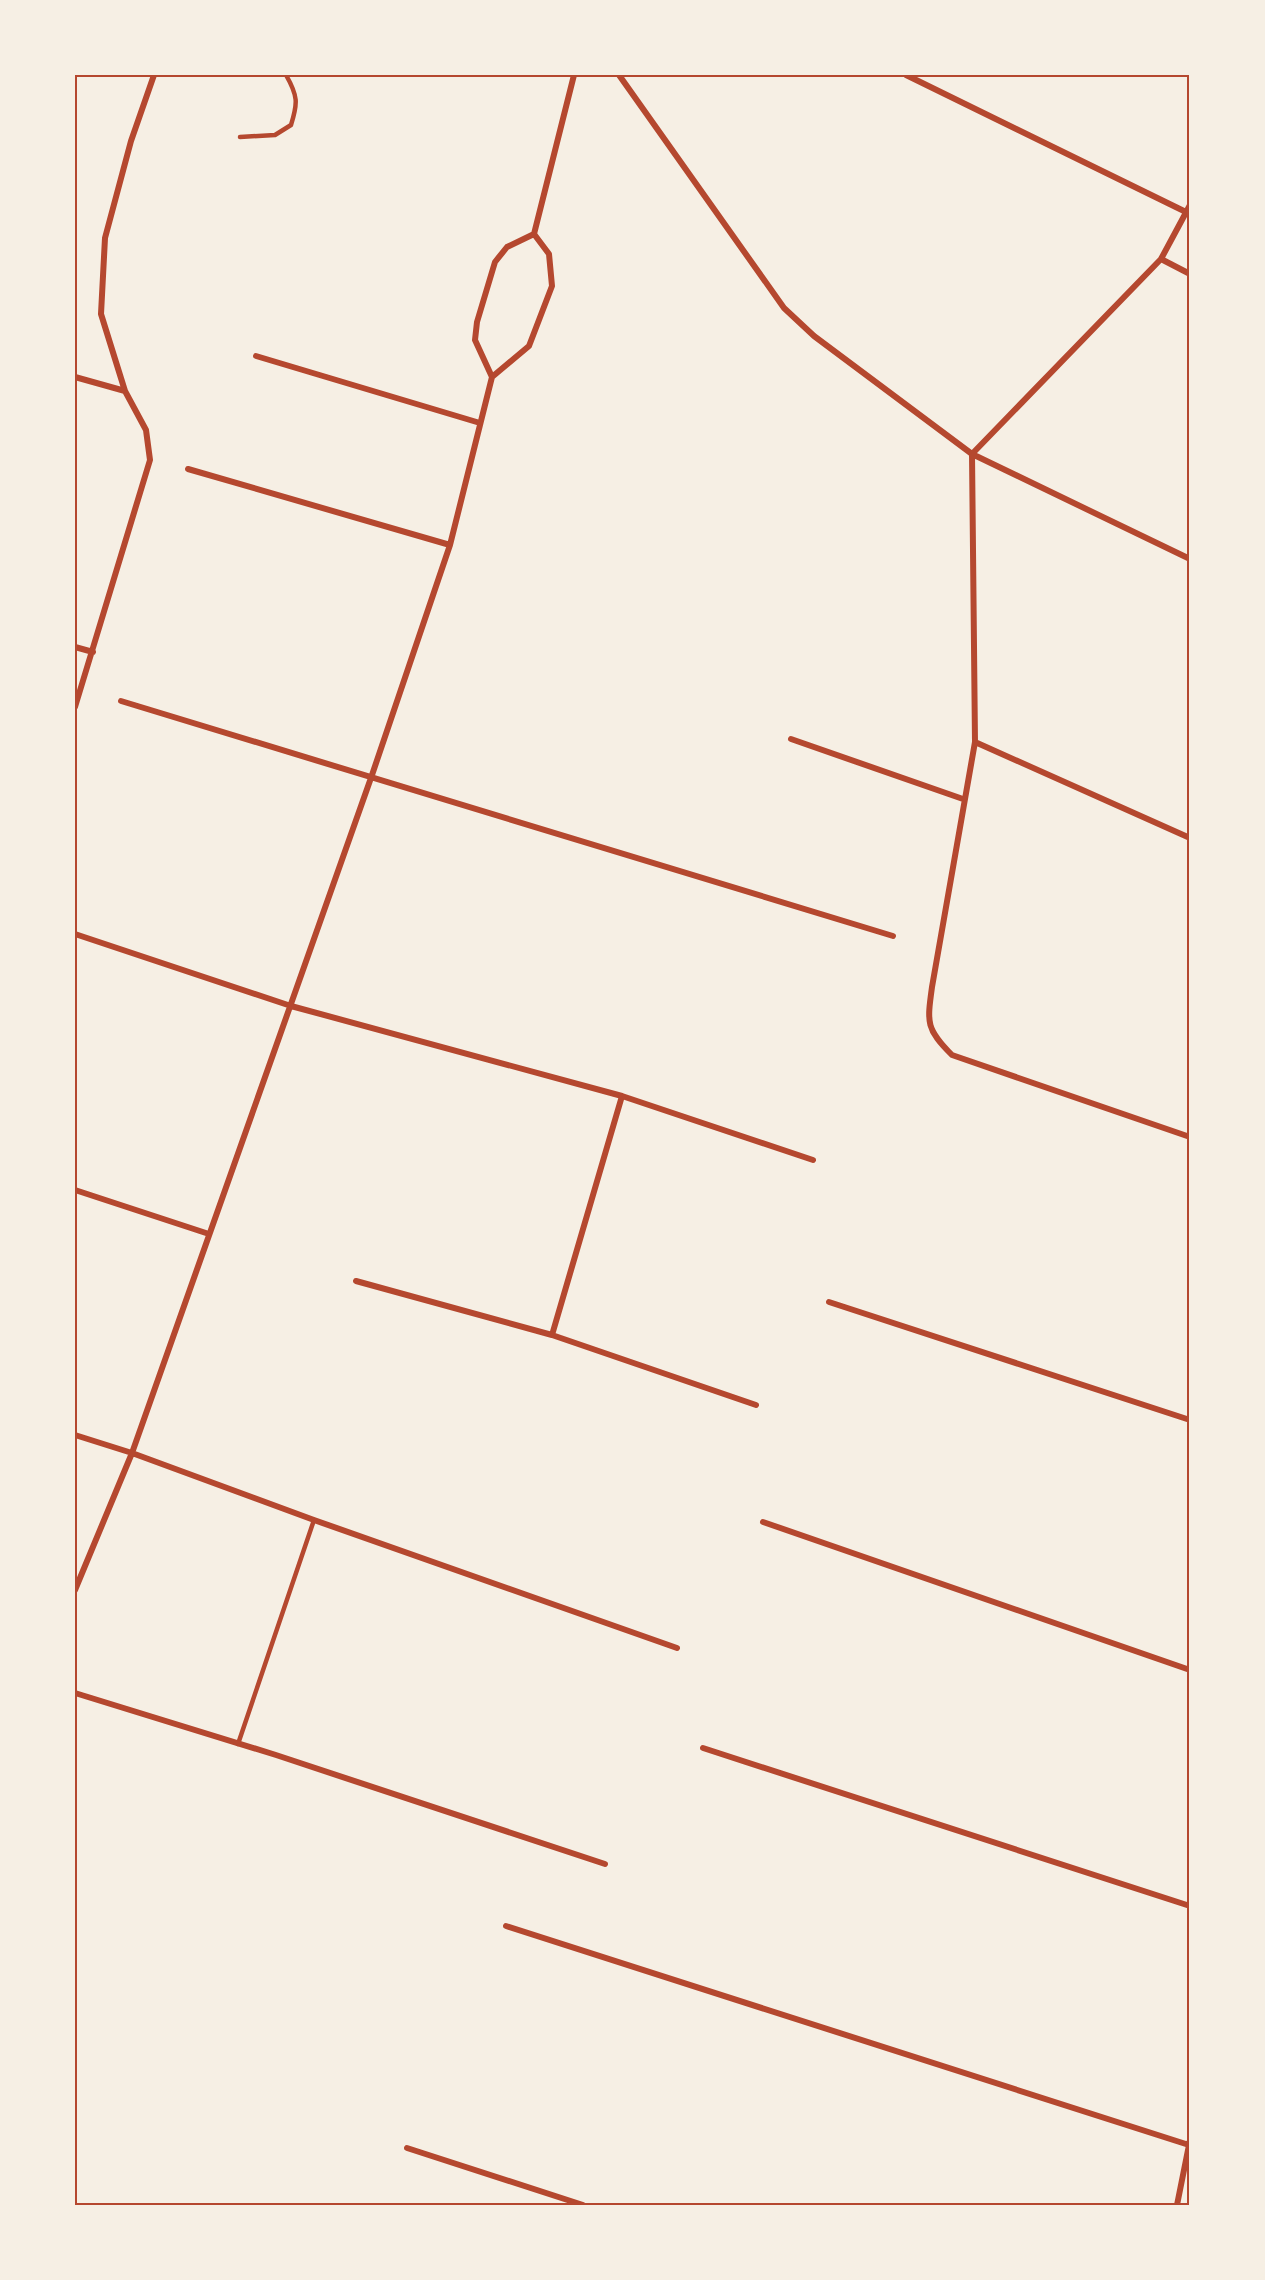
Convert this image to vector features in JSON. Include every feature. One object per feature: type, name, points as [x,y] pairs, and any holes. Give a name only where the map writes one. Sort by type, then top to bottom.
[{"type":"street","points":[[75,707],[150,460],[146,430],[125,392],[101,314],[105,238],[131,141],[154,75]]},
{"type":"street","points":[[534,234],[574,75]]},
{"type":"street","points":[[618,75],[784,308],[814,336],[972,454],[1190,560]]},
{"type":"street","points":[[906,75],[1186,212]]},
{"type":"street","points":[[1190,205],[1161,260],[972,454],[975,742],[963,799],[928,1015],[934,1037],[952,1055],[1190,1137]]},
{"type":"street","points":[[75,1590],[132,1453],[372,776],[450,545],[492,377],[529,346],[552,286],[549,254],[534,234]]},
{"type":"street","points":[[492,377],[475,340],[477,322],[495,262],[507,247],[534,234]]},
{"type":"street","points":[[1161,260],[1190,274]]},
{"type":"street","points":[[256,356],[480,423]]},
{"type":"street","points":[[75,377],[125,392]]},
{"type":"street","points":[[188,469],[450,545]]},
{"type":"street","points":[[75,647],[93,652]]},
{"type":"street","points":[[121,701],[893,936]]},
{"type":"street","points":[[791,739],[963,799]]},
{"type":"street","points":[[975,742],[1190,838]]},
{"type":"street","points":[[75,934],[291,1006],[622,1096],[813,1160]]},
{"type":"street","points":[[552,1335],[622,1096]]},
{"type":"street","points":[[75,1190],[209,1234]]},
{"type":"street","points":[[356,1281],[552,1335],[756,1404]]},
{"type":"street","points":[[829,1302],[1190,1420]]},
{"type":"street","points":[[75,1435],[132,1453],[314,1521],[677,1648]]},
{"type":"street","points":[[763,1522],[1190,1670]]},
{"type":"street","points":[[75,1693],[238,1743],[605,1864]]},
{"type":"street","points":[[703,1748],[1190,1906]]},
{"type":"street","points":[[506,1926],[1190,2143],[1177,2205]]},
{"type":"street","points":[[407,2148],[583,2205]]},
{"type":"lane","points":[[240,137],[275,135],[291,125],[296,107],[296,92],[286,75]]},
{"type":"lane","points":[[238,1743],[314,1521]]}]
